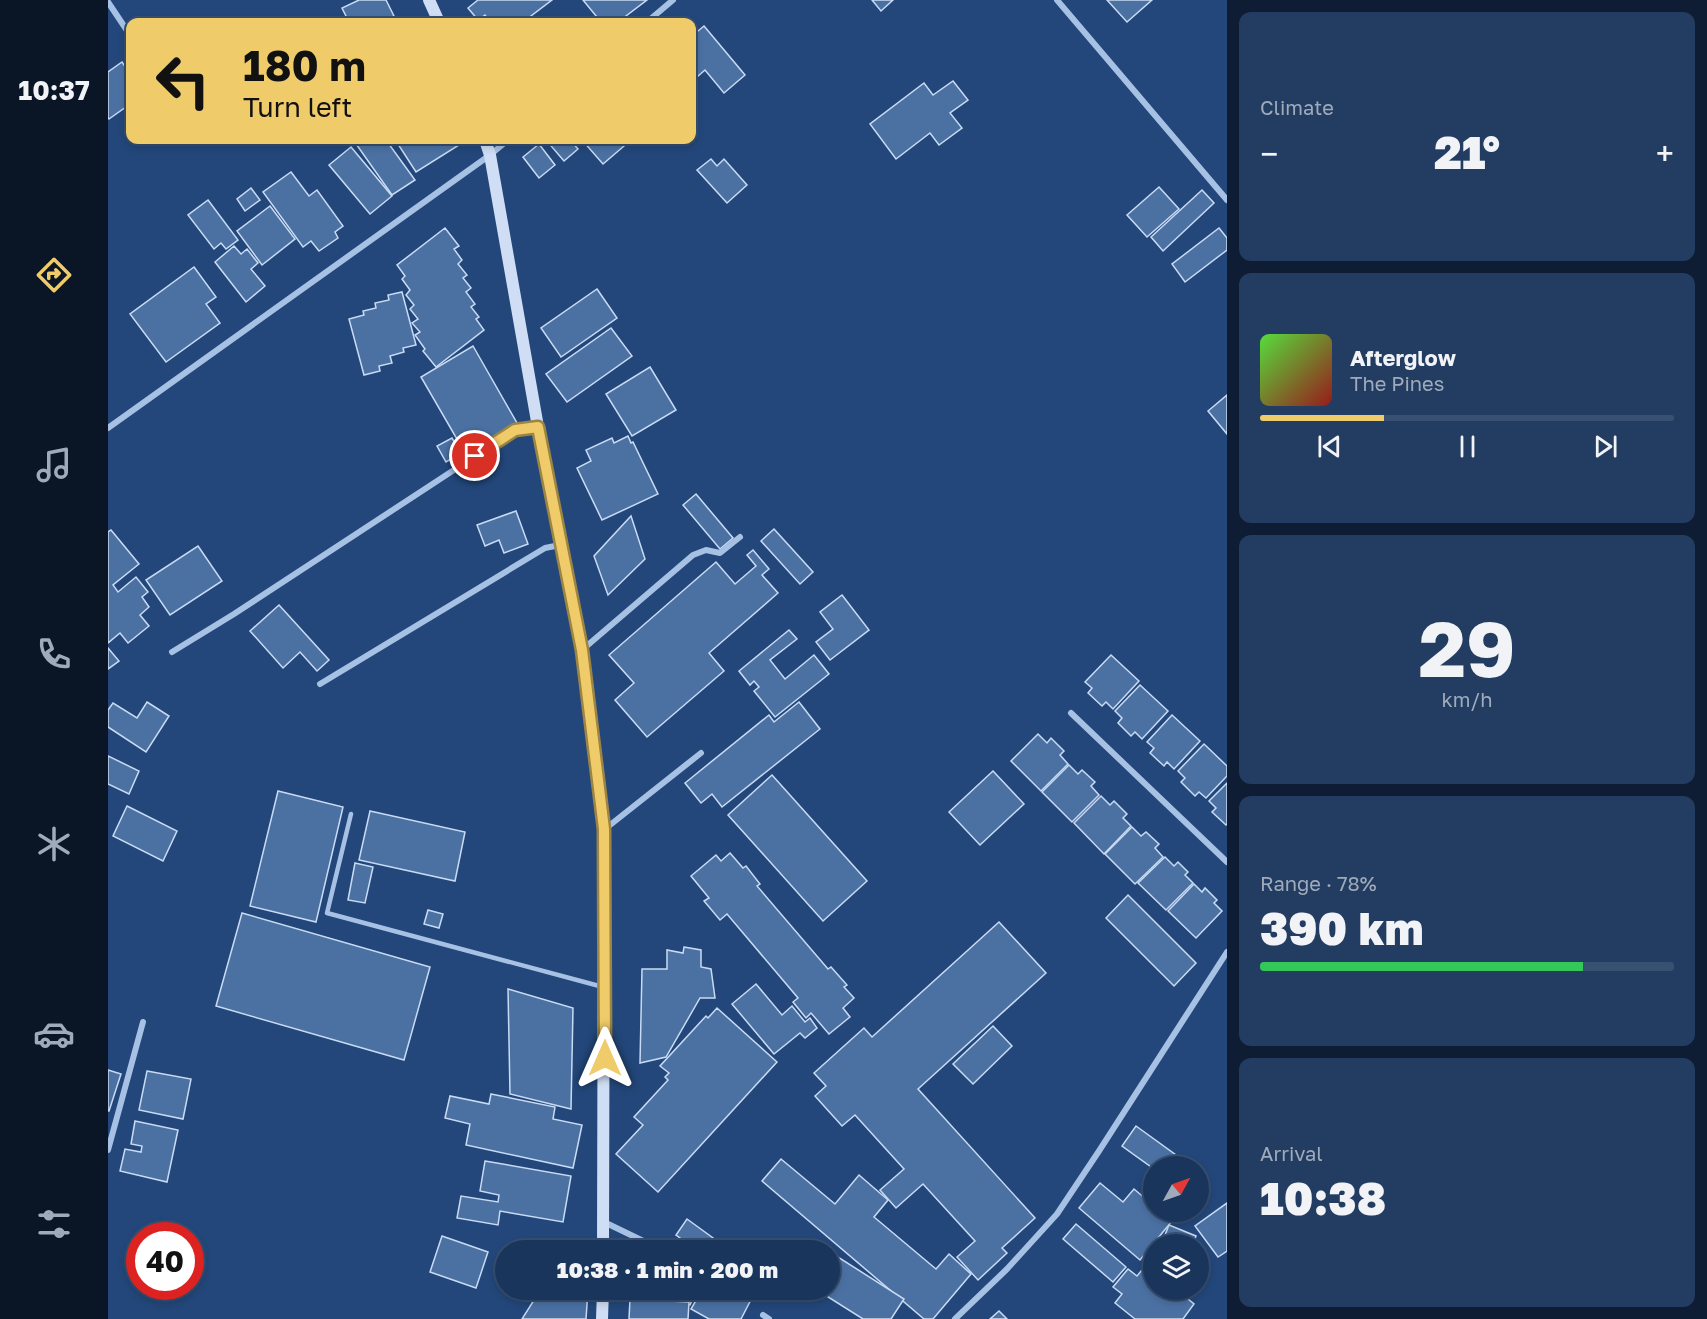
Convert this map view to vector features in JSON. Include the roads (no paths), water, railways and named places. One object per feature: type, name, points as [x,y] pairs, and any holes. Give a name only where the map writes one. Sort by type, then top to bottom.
[{"type":"street","points":[[429,0],[437,18]]},
{"type":"street","points":[[651,18],[673,0]]},
{"type":"street","points":[[1057,0],[1227,200]]},
{"type":"street","points":[[108,2],[126,29]]},
{"type":"street","points":[[486,144],[560,545],[582,650],[604,829],[603,1240]]},
{"type":"street","points":[[108,428],[503,144]]},
{"type":"street","points":[[172,652],[515,430],[538,427]]},
{"type":"street","points":[[582,650],[693,555],[706,550],[720,553],[740,537]]},
{"type":"street","points":[[320,684],[545,548],[560,545]]},
{"type":"street","points":[[1071,713],[1227,861]]},
{"type":"street","points":[[604,829],[701,753]]},
{"type":"street","points":[[955,1319],[1007,1269],[1057,1214],[1227,952]]},
{"type":"street","points":[[108,1150],[143,1022]]},
{"type":"street","points":[[604,1222],[641,1240]]},
{"type":"street","points":[[602,1319],[603,1300]]},
{"type":"lane","points":[[351,814],[327,913],[605,987]]}]
